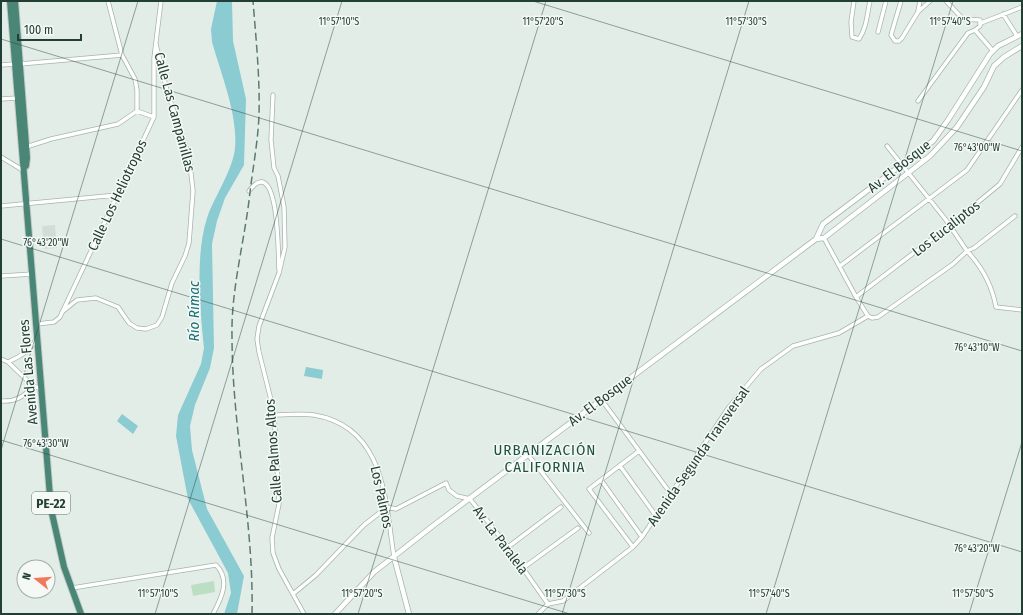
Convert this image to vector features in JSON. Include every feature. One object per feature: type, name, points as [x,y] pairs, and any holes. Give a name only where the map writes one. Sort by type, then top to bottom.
[{"type":"highway","name":"Avenida Las Flores","points":[[10,1],[27,158],[25,172]]},
{"type":"highway","name":"Avenida Las Flores","points":[[15,1],[18,98],[51,509],[57,540],[81,614]]},
{"type":"street","points":[[108,1],[122,56],[135,79],[137,90],[137,111]]},
{"type":"street","name":"Calle Los Heliotropos","points":[[37,324],[54,322],[62,312],[154,117],[154,58],[161,1]]},
{"type":"street","points":[[854,1],[850,30],[852,37],[859,39],[867,22],[870,1]]},
{"type":"street","points":[[878,32],[886,1]]},
{"type":"street","points":[[901,1],[891,35],[895,41],[899,41],[902,38],[918,12],[930,1]]},
{"type":"street","points":[[918,12],[920,1]]},
{"type":"street","points":[[946,1],[963,19],[971,21],[976,19],[980,20],[981,23]]},
{"type":"street","points":[[918,101],[968,33],[975,30],[981,23],[1022,7]]},
{"type":"street","points":[[1003,14],[1017,36]]},
{"type":"street","points":[[975,30],[993,51]]},
{"type":"street","name":"Av. El Bosque","points":[[334,614],[374,572],[468,499],[529,456],[601,400],[816,239],[823,224],[933,141],[993,51],[1022,34]]},
{"type":"street","name":"Calle Las Campanillas","points":[[62,312],[77,300],[96,298],[118,307],[129,323],[137,328],[146,329],[157,325],[162,317],[172,283],[185,256],[189,243],[193,209],[190,156],[168,91],[156,44]]},
{"type":"street","name":"Av. El Bosque","points":[[816,239],[824,238],[909,174],[930,156],[957,127],[984,87],[994,66],[1004,57],[1022,47]]},
{"type":"street","points":[[1,65],[122,56]]},
{"type":"street","points":[[840,266],[946,188],[967,170],[1022,90]]},
{"type":"street","name":"Calle Palmos Altos","points":[[273,96],[271,140],[274,168],[279,180],[286,232],[285,247],[279,274],[259,326],[257,339],[274,415],[279,504],[272,538],[273,553],[279,569],[304,614]]},
{"type":"street","points":[[1,99],[18,98]]},
{"type":"street","points":[[137,111],[154,117]]},
{"type":"street","points":[[26,147],[51,139],[118,124],[137,111]]},
{"type":"street","points":[[887,146],[967,251],[979,264],[994,294],[996,307],[1022,310]]},
{"type":"street","name":"Los Eucaliptos","points":[[856,297],[949,226],[1000,184],[1022,147]]},
{"type":"street","points":[[1,157],[25,172]]},
{"type":"street","points":[[248,191],[253,186],[261,183],[268,186],[271,191],[276,212],[279,274]]},
{"type":"street","points":[[1,206],[118,195]]},
{"type":"street","name":"Avenida Segunda Transversal","points":[[538,614],[548,604],[563,601],[633,547],[642,537],[729,407],[761,369],[793,346],[839,333],[868,316],[872,318],[878,317],[953,264],[967,251],[974,248],[1016,216]]},
{"type":"street","points":[[824,238],[868,316]]},
{"type":"street","points":[[1,276],[33,274]]},
{"type":"street","points":[[8,362],[21,356],[32,348],[38,336]]},
{"type":"street","points":[[1,359],[8,362],[32,386],[42,389]]},
{"type":"street","points":[[1,401],[18,399],[27,394],[32,386]]},
{"type":"street","points":[[601,400],[671,494]]},
{"type":"street","name":"Los Palmos","points":[[274,415],[314,415],[340,424],[355,434],[368,447],[375,461],[387,507],[394,557]]},
{"type":"street","points":[[633,547],[589,488],[639,451]]},
{"type":"street","points":[[529,456],[589,533]]},
{"type":"street","points":[[620,466],[656,516]]},
{"type":"street","points":[[601,480],[642,537]]},
{"type":"street","points":[[293,594],[316,575],[364,525],[387,507],[396,509],[446,483],[449,490],[457,496],[468,499]]},
{"type":"street","name":"Av. La Paralela","points":[[468,499],[508,547],[548,604]]},
{"type":"street","points":[[508,547],[561,507]]},
{"type":"street","points":[[523,568],[578,528]]},
{"type":"street","points":[[394,557],[409,614]]},
{"type":"street","points":[[72,588],[216,565],[220,569],[224,583],[224,592],[213,614]]},
{"type":"shaded area","points":[[55,225],[57,248],[44,249],[42,226]]},
{"type":"green space","points":[[214,581],[215,592],[193,596],[191,585]]},
{"type":"water","points":[[217,1],[232,1],[233,41],[246,99],[244,165],[225,198],[217,221],[212,244],[214,348],[210,368],[195,405],[190,426],[192,450],[207,509],[244,576],[237,614],[224,614],[231,593],[228,573],[188,499],[176,436],[178,415],[201,364],[204,348],[200,282],[203,233],[210,210],[231,165],[235,148],[234,122],[231,108],[212,42],[211,29]]},
{"type":"water","points":[[306,367],[323,370],[322,379],[304,376]]},
{"type":"water","points":[[122,414],[138,426],[133,434],[117,421]]},
{"type":"railway","points":[[252,614],[250,544],[235,406],[232,318],[257,144],[259,101],[253,1]]},
{"type":"district","name":"URBANIZACIÓN CALIFORNIA","points":[[545,458]]},
{"type":"water label","name":"Río Rímac","points":[[194,311]]}]
